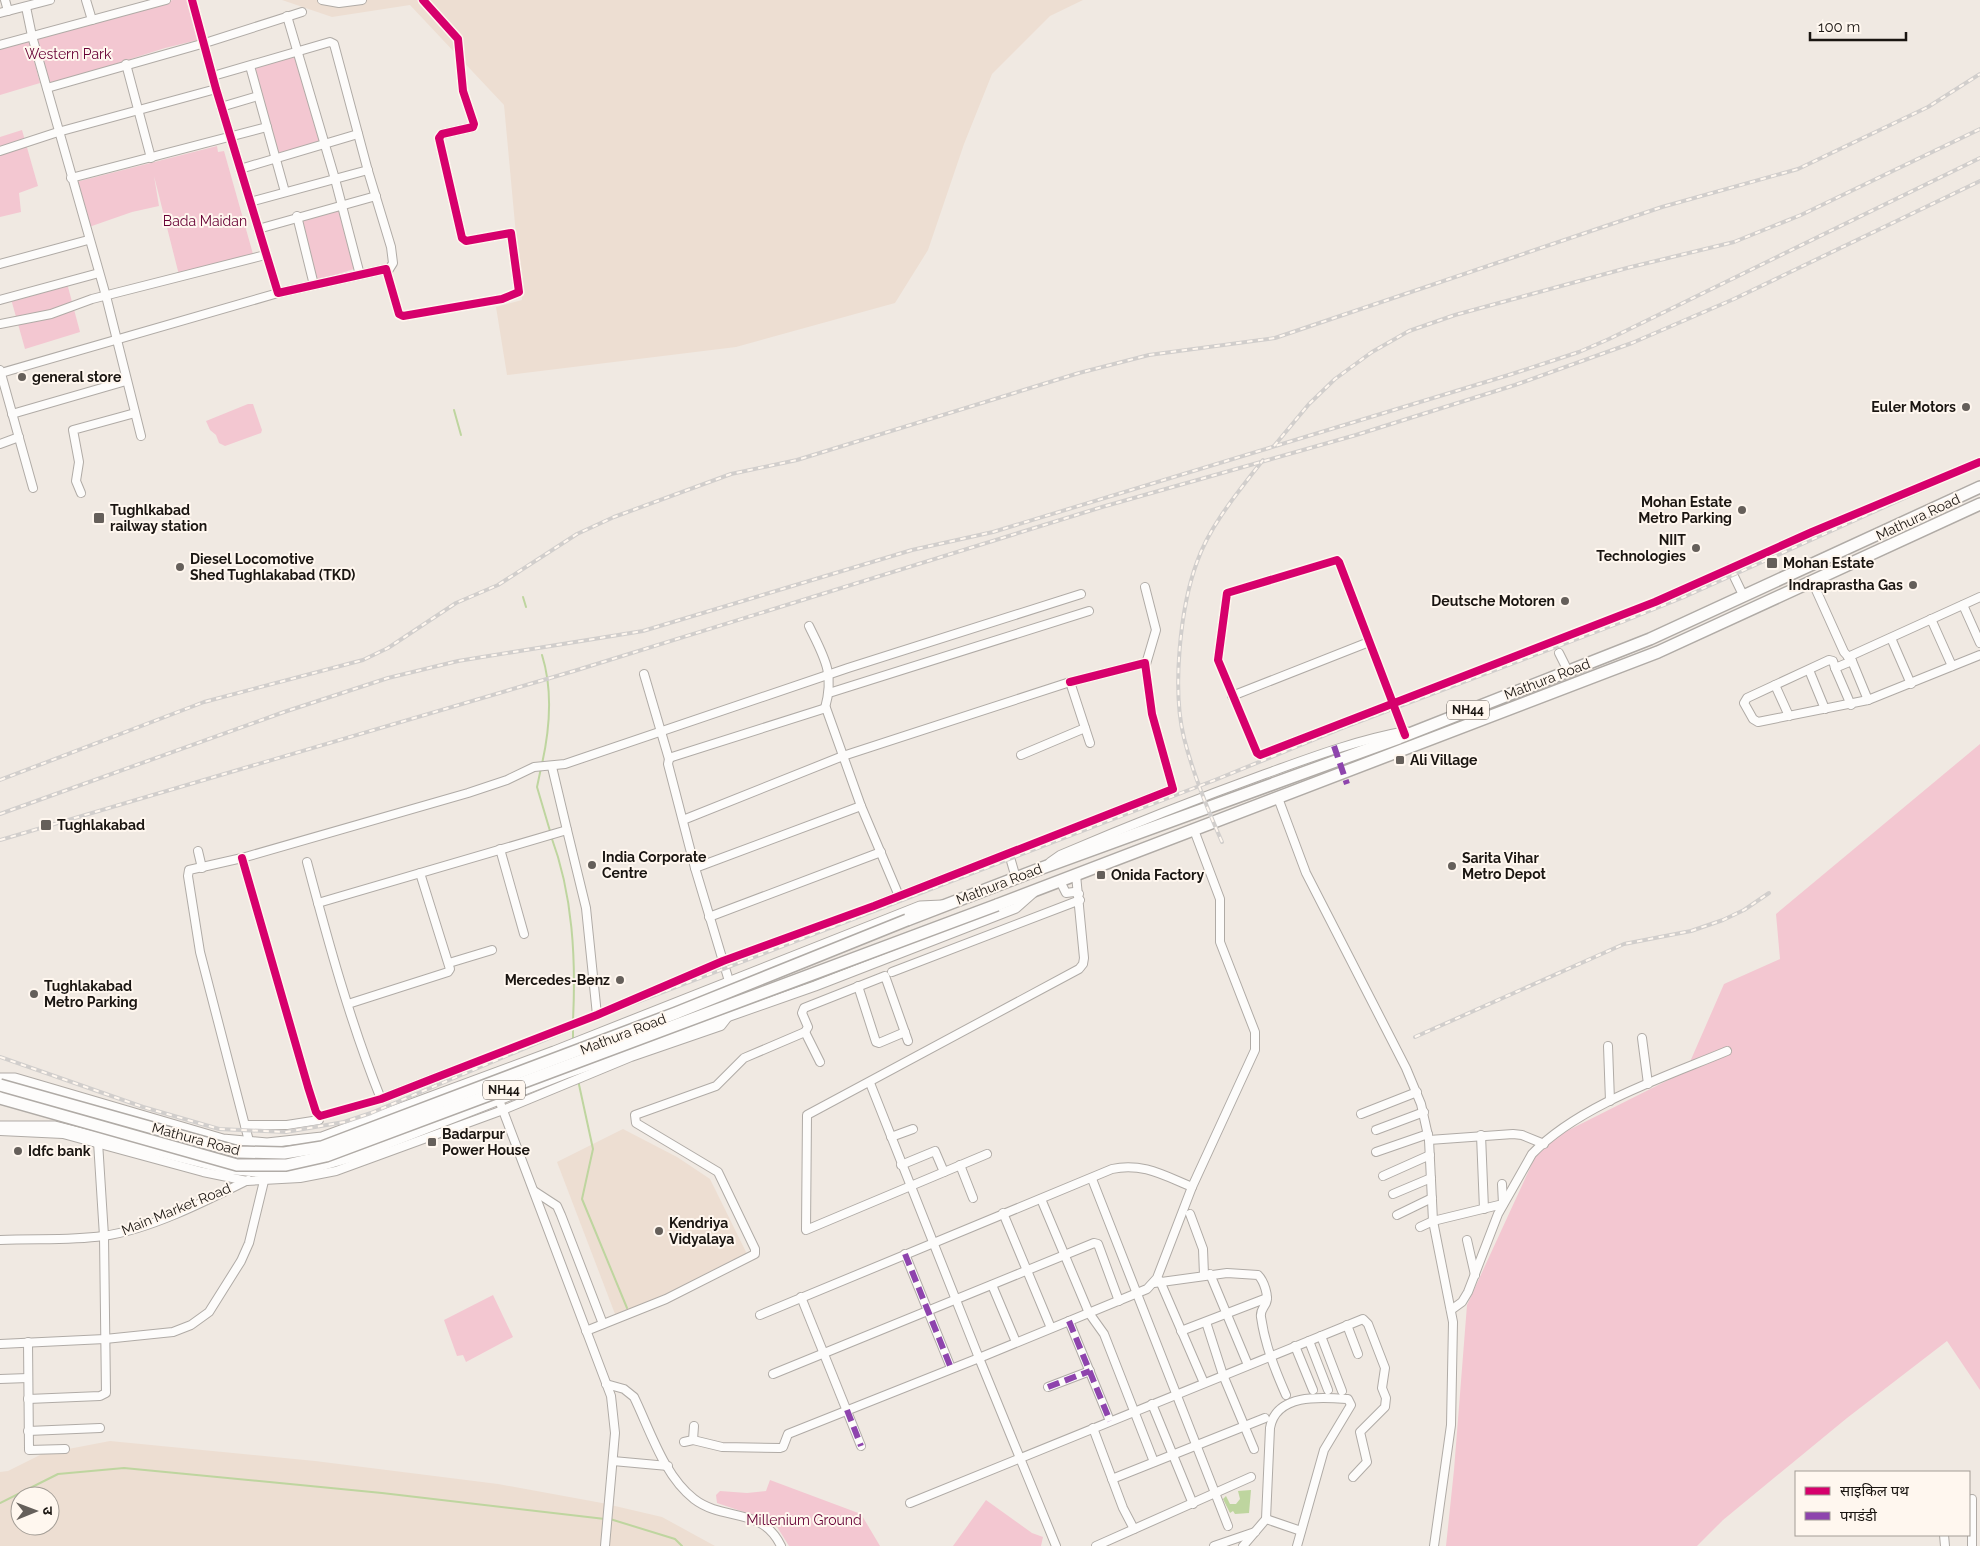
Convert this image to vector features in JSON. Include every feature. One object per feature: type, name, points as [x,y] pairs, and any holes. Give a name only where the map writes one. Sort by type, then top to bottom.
[{"type":"highway","name":"Mathura Road","points":[[0,1086],[238,1152],[284,1153],[322,1147],[667,1017],[944,905],[1422,728],[1650,639],[1980,488]]},
{"type":"highway","name":"Mathura Road","points":[[0,1098],[237,1165],[286,1165],[334,1153],[997,905],[1658,652],[1980,504]]},
{"type":"main road","name":"Mathura Road","points":[[0,1126],[46,1124],[262,1177],[303,1171],[356,1156],[444,1126],[499,1100],[728,1018],[1016,908],[1038,889]]},
{"type":"main road","name":"Mathura Road","points":[[0,1078],[15,1078],[222,1139],[267,1143],[322,1137],[437,1096],[573,1044],[920,906],[944,905]]},
{"type":"main road","points":[[523,1063],[531,1088]]},
{"type":"main road","points":[[46,1124],[54,1090]]},
{"type":"main road","points":[[437,1096],[444,1126]]},
{"type":"street","points":[[5,0],[4,12],[47,0]]},
{"type":"street","points":[[86,0],[92,20]]},
{"type":"street","points":[[0,45],[166,0]]},
{"type":"street","points":[[192,0],[230,139],[278,293]]},
{"type":"street","points":[[322,0],[339,3],[362,0]]},
{"type":"street","points":[[213,76],[330,42],[334,44],[393,258],[388,270],[400,316],[502,298],[519,292],[510,233],[466,241],[462,238],[439,138],[442,134],[473,127],[474,124],[462,86],[458,39],[423,0]]},
{"type":"street","points":[[26,7],[58,132],[88,240],[106,296],[141,436]]},
{"type":"street","points":[[47,88],[205,43],[302,12]]},
{"type":"street","points":[[288,16],[335,178],[360,275]]},
{"type":"street","points":[[126,64],[151,158]]},
{"type":"street","points":[[250,66],[285,192]]},
{"type":"street","points":[[0,151],[58,132],[216,89]]},
{"type":"street","points":[[221,107],[258,96]]},
{"type":"street","points":[[71,178],[230,139],[267,127]]},
{"type":"street","points":[[240,169],[358,134]]},
{"type":"street","points":[[250,202],[368,170]]},
{"type":"street","points":[[258,229],[297,216],[376,196]]},
{"type":"street","points":[[297,216],[314,285]]},
{"type":"street","points":[[0,264],[88,240]]},
{"type":"street","points":[[0,324],[50,314],[85,301],[265,255]]},
{"type":"street","points":[[33,488],[1,376],[117,338],[278,293],[384,269],[388,270]]},
{"type":"street","points":[[0,300],[99,273]]},
{"type":"street","points":[[12,414],[126,381]]},
{"type":"street","points":[[81,493],[76,481],[79,462],[73,430],[134,413]]},
{"type":"street","points":[[0,444],[19,438]]},
{"type":"street","points":[[1405,733],[1394,704],[1368,642],[1337,560],[1230,590],[1226,596],[1217,654],[1232,696],[1257,753],[1260,755],[1394,704],[1555,642],[1980,462]]},
{"type":"street","points":[[1730,568],[1744,597]]},
{"type":"street","points":[[1812,581],[1868,700]]},
{"type":"street","points":[[245,1125],[287,1125],[319,1120],[320,1116],[380,1099],[597,1015],[723,961],[899,896],[1174,789],[1152,714],[1146,664],[1156,630],[1145,587]]},
{"type":"street","points":[[249,1141],[200,952],[188,876],[191,869],[242,858],[501,783],[545,767],[663,732],[830,674],[1081,594]]},
{"type":"street","points":[[1835,668],[1890,638],[1980,597]]},
{"type":"street","points":[[1963,605],[1980,643]]},
{"type":"street","points":[[829,693],[1089,611]]},
{"type":"street","points":[[1931,619],[1952,666]]},
{"type":"street","points":[[809,626],[827,663],[830,674],[829,693],[825,708],[861,806],[899,896]]},
{"type":"street","points":[[1890,638],[1911,684]]},
{"type":"street","points":[[1232,696],[1368,642]]},
{"type":"street","points":[[1559,653],[1568,671]]},
{"type":"street","points":[[1851,705],[1831,659],[1747,698],[1744,703],[1753,720],[1758,722],[1851,705],[1911,684],[1980,656]]},
{"type":"street","points":[[683,820],[843,756],[1070,682],[1142,663],[1146,664]]},
{"type":"street","points":[[1809,670],[1825,709]]},
{"type":"street","points":[[644,674],[663,732],[669,759],[668,764],[695,868],[729,981]]},
{"type":"street","points":[[1070,682],[1090,744]]},
{"type":"street","points":[[1775,685],[1789,716]]},
{"type":"street","points":[[669,759],[825,708]]},
{"type":"street","points":[[1021,755],[1085,728]]},
{"type":"street","points":[[545,767],[586,908],[597,1015]]},
{"type":"street","points":[[1278,798],[1306,873],[1417,1092],[1424,1112],[1429,1137],[1433,1221],[1451,1310],[1454,1338],[1451,1425],[1434,1546]]},
{"type":"street","points":[[695,868],[861,806]]},
{"type":"street","points":[[318,904],[564,830]]},
{"type":"street","points":[[1194,830],[1220,899],[1221,946],[1255,1032],[1256,1042],[1255,1050],[1192,1188],[1157,1282],[1204,1383]]},
{"type":"street","points":[[500,849],[524,934]]},
{"type":"street","points":[[198,850],[202,868]]},
{"type":"street","points":[[710,917],[881,852]]},
{"type":"street","points":[[1009,854],[1016,878]]},
{"type":"street","points":[[242,858],[308,1087],[316,1112],[320,1116]]},
{"type":"street","points":[[307,862],[348,1004],[380,1099]]},
{"type":"street","points":[[348,1004],[448,972],[450,969],[420,873]]},
{"type":"street","points":[[987,1154],[806,1230],[807,1115],[870,1083],[1079,969],[1083,964],[1084,958],[1076,875]]},
{"type":"street","points":[[1060,881],[1066,893],[1074,892],[1079,897]]},
{"type":"street","points":[[892,972],[1079,897]]},
{"type":"street","points":[[449,963],[492,950]]},
{"type":"street","points":[[586,1331],[666,1299],[755,1254],[755,1249],[718,1172],[636,1123],[634,1116],[716,1086],[744,1058],[805,1032],[808,1027],[802,1013],[804,1008],[886,976],[908,1041]]},
{"type":"street","points":[[858,986],[876,1042],[878,1043],[905,1032]]},
{"type":"street","points":[[805,1032],[820,1062]]},
{"type":"street","points":[[1642,1038],[1648,1084]]},
{"type":"street","points":[[1608,1046],[1610,1101]]},
{"type":"street","points":[[1451,1310],[1462,1302],[1503,1204],[1532,1154],[1575,1121],[1610,1101],[1727,1051]]},
{"type":"street","points":[[444,1126],[503,1110],[569,1081],[579,1072]]},
{"type":"street","points":[[432,1079],[437,1096]]},
{"type":"street","points":[[870,1083],[901,1165],[1056,1546]]},
{"type":"street","points":[[1361,1114],[1417,1092]]},
{"type":"street","points":[[499,1100],[611,1396],[615,1424],[605,1546]]},
{"type":"street","points":[[1376,1130],[1424,1112]]},
{"type":"street","points":[[890,1137],[914,1129]]},
{"type":"street","points":[[0,1131],[44,1132],[98,1142],[194,1170],[247,1180]]},
{"type":"street","points":[[1481,1135],[1484,1209]]},
{"type":"street","points":[[1376,1152],[1429,1137],[1522,1135],[1544,1144]]},
{"type":"street","points":[[28,1399],[104,1395],[107,1389],[104,1236],[98,1142]]},
{"type":"street","points":[[901,1165],[935,1151],[944,1172]]},
{"type":"street","points":[[1383,1176],[1430,1155]]},
{"type":"street","points":[[960,1165],[973,1198]]},
{"type":"street","points":[[760,1315],[1003,1213],[1092,1179],[1112,1169],[1125,1166],[1142,1167],[1192,1188]]},
{"type":"street","points":[[0,1344],[105,1339],[182,1330],[209,1312],[246,1253],[262,1177]]},
{"type":"street","name":"Main Market Road","points":[[0,1240],[45,1240],[104,1236],[135,1229],[203,1202],[247,1180],[262,1177]]},
{"type":"street","points":[[1393,1194],[1431,1178]]},
{"type":"street","points":[[1092,1179],[1138,1292],[1228,1526]]},
{"type":"street","points":[[1502,1184],[1503,1204]]},
{"type":"street","points":[[534,1191],[557,1206],[603,1324]]},
{"type":"street","points":[[1397,1215],[1432,1198]]},
{"type":"street","points":[[1041,1199],[1089,1313],[1104,1334],[1154,1462]]},
{"type":"street","points":[[1420,1228],[1433,1221],[1503,1204]]},
{"type":"street","points":[[1003,1213],[1050,1328]]},
{"type":"street","points":[[1190,1214],[1203,1249],[1207,1274],[1227,1314],[1248,1365]]},
{"type":"street","points":[[1467,1240],[1475,1274]]},
{"type":"street","points":[[773,1374],[1063,1255],[1097,1243],[1119,1300]]},
{"type":"street","points":[[906,1254],[951,1368]]},
{"type":"street","points":[[684,1442],[694,1440],[722,1447],[780,1448],[783,1447],[788,1434],[1070,1321],[1157,1282],[1207,1274],[1238,1272],[1258,1275],[1267,1298],[1261,1315],[1270,1356],[1286,1395]]},
{"type":"street","points":[[992,1285],[1016,1342]]},
{"type":"street","points":[[801,1298],[861,1446]]},
{"type":"street","points":[[1181,1332],[1267,1298]]},
{"type":"street","points":[[910,1503],[1363,1319],[1368,1324],[1385,1368],[1382,1388],[1387,1403],[1360,1432],[1367,1462],[1352,1476]]},
{"type":"street","points":[[1070,1321],[1110,1421]]},
{"type":"street","points":[[1206,1322],[1223,1375],[1254,1449]]},
{"type":"street","points":[[1347,1325],[1358,1354]]},
{"type":"street","points":[[1321,1336],[1342,1391]]},
{"type":"street","points":[[1309,1340],[1328,1390]]},
{"type":"street","points":[[28,1342],[28,1431],[30,1451],[65,1450]]},
{"type":"street","points":[[1295,1346],[1313,1390]]},
{"type":"street","points":[[1048,1387],[1090,1371]]},
{"type":"street","points":[[0,1379],[28,1378]]},
{"type":"street","points":[[606,1384],[624,1390],[634,1397],[668,1466],[679,1484],[695,1500],[704,1505],[758,1521],[769,1527],[781,1546]]},
{"type":"street","points":[[1242,1546],[1266,1519],[1270,1428],[1275,1415],[1288,1405],[1305,1398],[1348,1399],[1351,1405],[1324,1450],[1297,1546]]},
{"type":"street","points":[[1152,1404],[1193,1504]]},
{"type":"street","points":[[1112,1479],[1265,1418]]},
{"type":"street","points":[[694,1426],[694,1440]]},
{"type":"street","points":[[28,1431],[100,1428]]},
{"type":"street","points":[[1093,1428],[1112,1479],[1134,1529]]},
{"type":"street","points":[[613,1461],[668,1466]]},
{"type":"street","points":[[1096,1546],[1251,1477]]},
{"type":"street","points":[[1972,1546],[1974,1499]]},
{"type":"street","points":[[1266,1519],[1301,1530]]},
{"type":"street","points":[[1214,1546],[1255,1532]]},
{"type":"shaded area","points":[[282,0],[1083,0],[1050,16],[992,74],[964,144],[928,250],[895,303],[736,347],[507,375],[496,307],[522,300],[504,105],[410,5],[332,17]]},
{"type":"shaded area","name":"Kendriya Vidyalaya","points":[[623,1129],[677,1157],[710,1179],[747,1254],[646,1305],[615,1314],[557,1162]]},
{"type":"shaded area","points":[[110,1441],[315,1461],[498,1484],[602,1503],[662,1517],[715,1546],[0,1546],[0,1472],[8,1471],[42,1454]]},
{"type":"shaded area","points":[[1251,1490],[1249,1513],[1235,1514],[1233,1511],[1230,1513],[1223,1499],[1226,1496],[1230,1504],[1236,1504],[1240,1499],[1238,1491]]},
{"type":"green space","name":"Western Park","points":[[173,0],[190,0],[202,39],[165,48],[49,85],[35,37]]},
{"type":"green space","points":[[29,41],[40,83],[0,95],[0,49]]},
{"type":"green space","points":[[295,55],[322,149],[274,161],[248,69]]},
{"type":"green space","points":[[22,130],[38,186],[19,193],[21,212],[0,217],[0,137]]},
{"type":"green space","name":"Bada Maidan","points":[[217,146],[218,152],[224,151],[253,254],[179,275],[154,176],[159,206],[132,212],[89,227],[76,182]]},
{"type":"green space","points":[[338,209],[354,269],[313,282],[296,220]]},
{"type":"green space","points":[[67,283],[80,332],[25,349],[11,299]]},
{"type":"green space","points":[[248,404],[253,404],[262,430],[261,433],[225,446],[219,443],[206,421]]},
{"type":"green space","points":[[1980,744],[1980,1390],[1947,1341],[1847,1418],[1723,1520],[1697,1546],[1446,1546],[1467,1305],[1541,1144],[1686,1071],[1724,984],[1780,959],[1776,914]]},
{"type":"green space","points":[[493,1295],[513,1337],[466,1362],[463,1355],[457,1356],[444,1320]]},
{"type":"green space","name":"Millenium Ground","points":[[770,1480],[861,1514],[880,1546],[789,1546],[774,1522],[717,1503],[716,1495],[720,1491],[747,1493],[766,1491]]},
{"type":"green space","points":[[986,1500],[1032,1533],[1043,1537],[1041,1546],[953,1546]]},
{"type":"waterway","points":[[454,410],[461,435]]},
{"type":"waterway","points":[[523,597],[526,607]]},
{"type":"waterway","points":[[542,655],[549,695],[547,737],[542,764]]},
{"type":"waterway","points":[[541,768],[537,787],[550,831]]},
{"type":"waterway","points":[[551,836],[564,881],[571,927],[574,974],[573,1021]]},
{"type":"waterway","points":[[573,1026],[573,1041]]},
{"type":"waterway","points":[[578,1080],[593,1149],[582,1199],[627,1308]]},
{"type":"waterway","points":[[0,1503],[58,1474],[124,1468],[382,1493],[605,1519]]},
{"type":"waterway","points":[[610,1519],[675,1539],[682,1546]]},
{"type":"railway","points":[[0,780],[204,702],[363,660],[388,648],[456,603],[498,585],[577,534],[614,517],[731,474],[797,460],[1079,373],[1149,355],[1275,338],[1662,207],[1798,169],[1928,107],[1980,74]]},
{"type":"railway","points":[[1274,446],[1309,404],[1335,379],[1372,352],[1409,331],[1455,315],[1627,268],[1734,242],[1801,215],[1980,129]]},
{"type":"railway","points":[[0,814],[284,712],[388,678],[458,661],[643,631],[912,550],[993,532],[1579,352],[1980,158]]},
{"type":"railway","points":[[0,840],[574,671],[1102,507],[1356,435],[1515,385],[1632,343],[1734,299],[1980,181]]},
{"type":"railway","points":[[1222,842],[1192,765],[1180,719],[1178,673],[1182,625],[1191,581],[1209,535],[1235,496],[1263,460]]},
{"type":"railway","points":[[0,1057],[143,1107],[219,1129],[286,1132],[344,1122],[371,1113],[606,1014],[1215,780],[1340,729],[1622,622],[1684,597],[1980,464]]},
{"type":"railway","points":[[1415,1037],[1624,944],[1691,931],[1723,920],[1744,910],[1769,893]]},
{"type":"marked path","points":[[1334,746],[1347,784]]},
{"type":"marked path","points":[[905,1254],[951,1368]]},
{"type":"marked path","points":[[1069,1321],[1110,1421]]},
{"type":"marked path","points":[[1048,1387],[1090,1371]]},
{"type":"marked path","points":[[847,1410],[861,1446]]},
{"type":"cycle path","points":[[192,0],[216,89],[278,293],[386,269],[399,314],[403,316],[502,299],[519,292],[511,233],[466,241],[462,238],[439,138],[442,134],[473,127],[474,124],[463,91],[458,39],[423,0]]},
{"type":"cycle path","points":[[1405,735],[1339,562],[1337,560],[1227,593],[1218,660],[1257,753],[1260,755],[1655,602],[1812,532],[1980,462]]},
{"type":"cycle path","points":[[242,858],[308,1087],[316,1112],[320,1116],[381,1099],[597,1015],[723,961],[874,906],[1173,789],[1152,714],[1145,663],[1070,682]]},
{"type":"place","name":"general store","points":[[22,377]]},
{"type":"place","name":"Euler Motors","points":[[1966,407]]},
{"type":"place","name":"Mohan Estate Metro Parking","points":[[1742,510]]},
{"type":"place","name":"Tughlkabad railway station","points":[[99,518]]},
{"type":"place","name":"NIIT Technologies","points":[[1696,548]]},
{"type":"place","name":"Mohan Estate","points":[[1772,563]]},
{"type":"place","name":"Diesel Locomotive Shed Tughlakabad (TKD)","points":[[180,567]]},
{"type":"place","name":"Indraprastha Gas","points":[[1913,585]]},
{"type":"place","name":"Deutsche Motoren","points":[[1565,601]]},
{"type":"place","name":"Ali Village","points":[[1400,760]]},
{"type":"place","name":"Tughlakabad","points":[[46,825]]},
{"type":"place","name":"India Corporate Centre","points":[[592,865]]},
{"type":"place","name":"Sarita Vihar Metro Depot","points":[[1452,866]]},
{"type":"place","name":"Onida Factory","points":[[1101,875]]},
{"type":"place","name":"Mercedes-Benz","points":[[620,980]]},
{"type":"place","name":"Tughlakabad Metro Parking","points":[[34,994]]},
{"type":"place","name":"Badarpur Power House","points":[[432,1142]]},
{"type":"place","name":"Idfc bank","points":[[18,1151]]},
{"type":"place","name":"Kendriya Vidyalaya","points":[[659,1231]]}]
